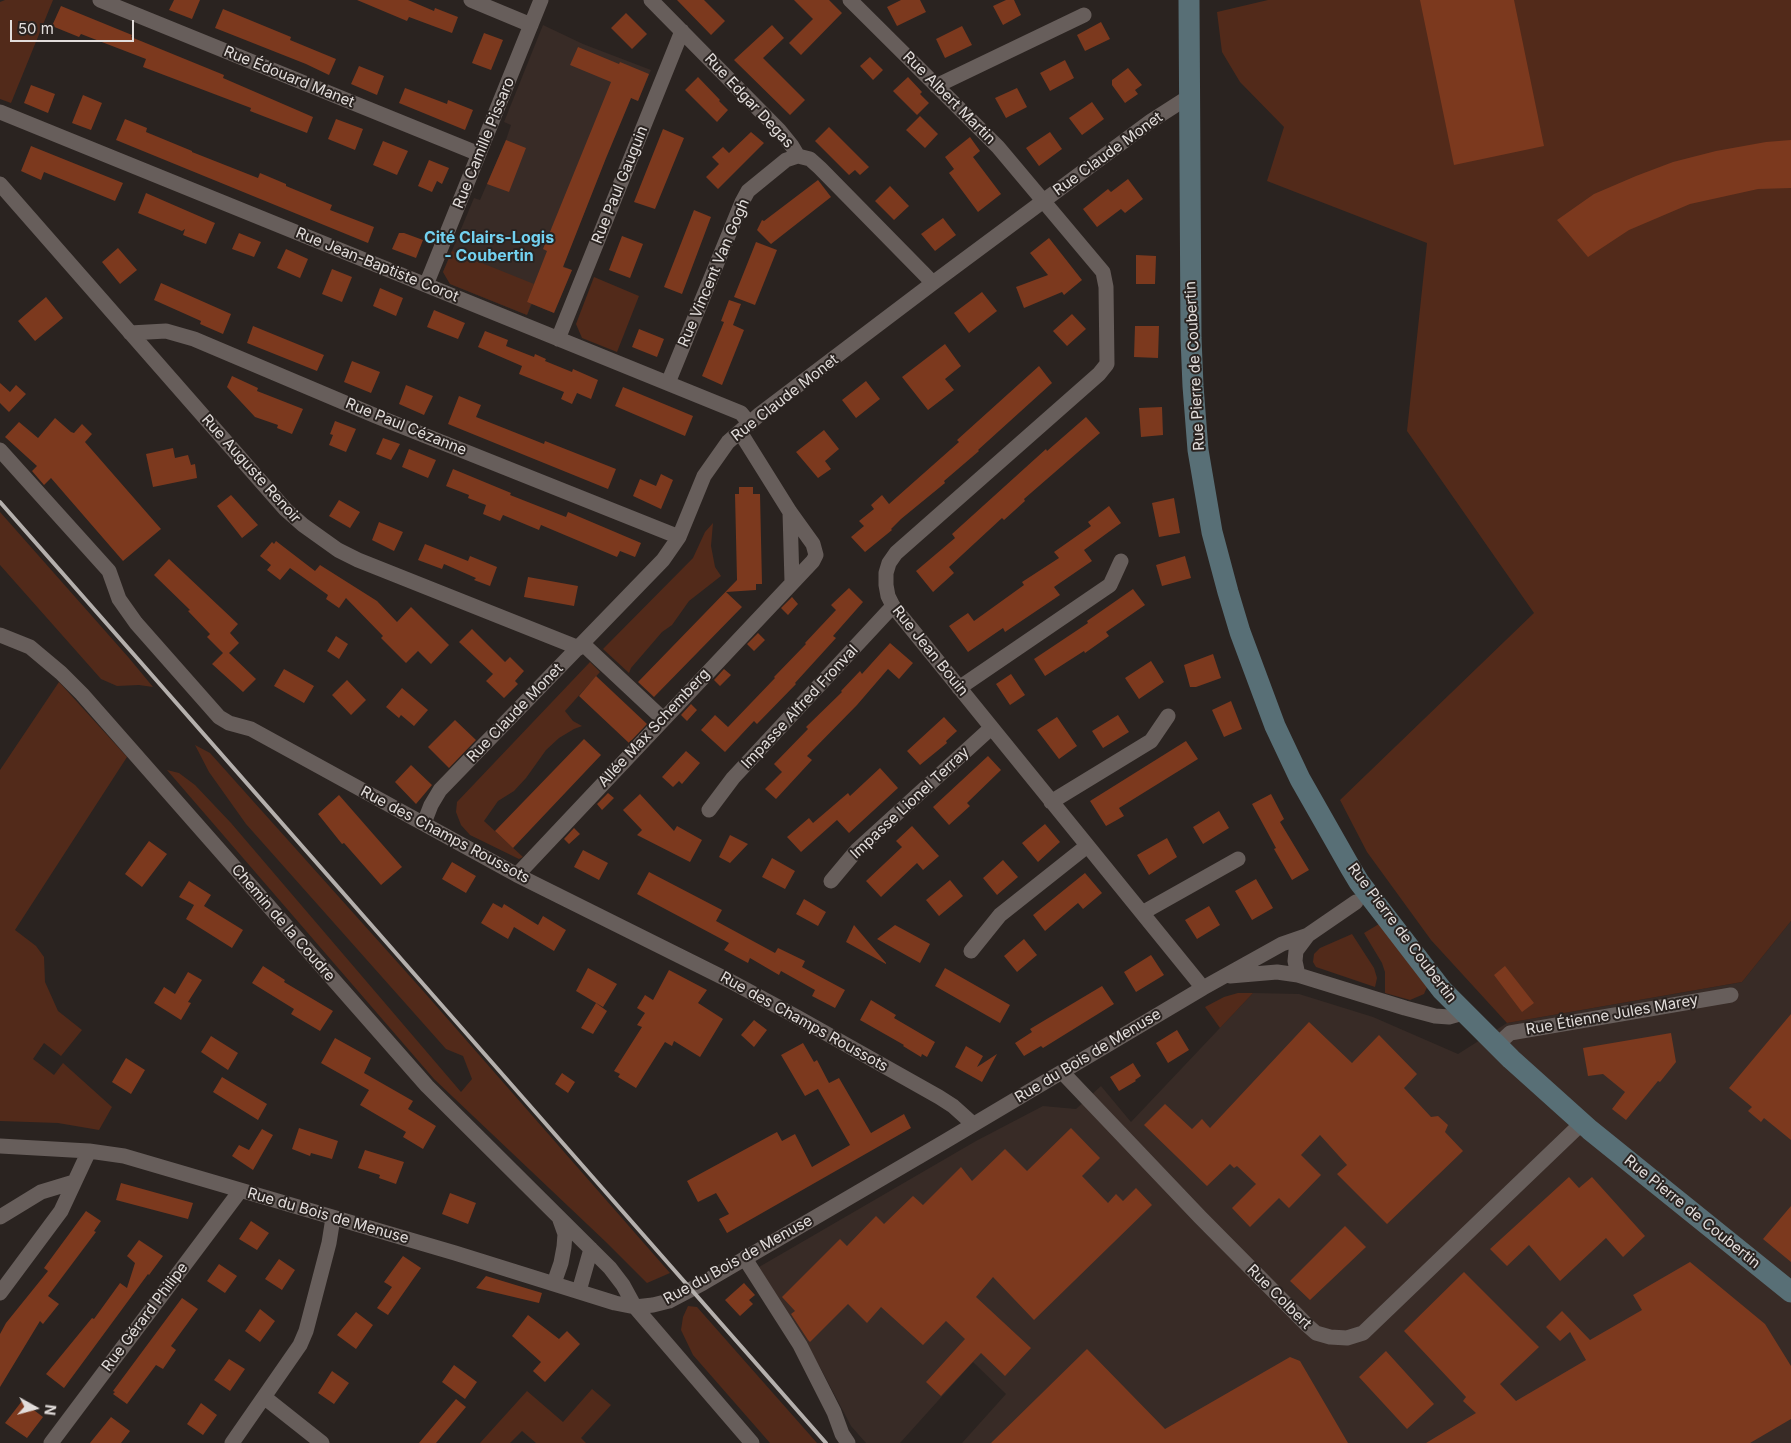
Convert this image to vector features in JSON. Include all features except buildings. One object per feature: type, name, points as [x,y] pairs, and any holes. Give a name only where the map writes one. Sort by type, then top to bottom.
[{"type":"main road","name":"Rue Pierre de Coubertin","points":[[1188,0],[1193,386],[1198,450],[1212,532],[1240,632],[1275,726],[1358,892],[1385,916],[1442,990],[1463,1013],[1582,1123],[1791,1292]]},
{"type":"street","name":"Rue Édouard Manet","points":[[100,0],[479,154]]},
{"type":"street","points":[[471,0],[531,25]]},
{"type":"street","name":"Rue Camille Pissaro","points":[[426,285],[541,0]]},
{"type":"street","name":"Rue Edgar Degas","points":[[651,0],[779,130],[798,156],[810,159],[820,168],[933,283]]},
{"type":"street","name":"Rue Albert Martin","points":[[850,0],[998,147],[1043,201]]},
{"type":"street","points":[[936,86],[1084,15]]},
{"type":"street","name":"Rue Paul Gauguin","points":[[558,339],[682,31]]},
{"type":"street","name":"Rue Claude Monet","points":[[424,823],[431,805],[440,790],[663,560],[679,537],[704,476],[728,442],[933,283],[1150,121],[1190,96]]},
{"type":"street","name":"Rue Jean-Baptiste Corot","points":[[0,112],[741,413],[745,428]]},
{"type":"street","name":"Rue Vincent Van Gogh","points":[[668,383],[748,191],[786,160],[798,156]]},
{"type":"street","name":"Rue Auguste Renoir","points":[[0,184],[286,510],[303,525],[322,540],[358,560],[581,646]]},
{"type":"street","name":"Rue Jean Bouin","points":[[1043,201],[1103,272],[1106,287],[1106,364],[1100,374],[896,553],[889,563],[886,574],[888,596],[991,728],[1203,988]]},
{"type":"street","name":"Rue Paul Cézanne","points":[[130,333],[166,331],[194,339],[376,416],[679,537]]},
{"type":"street","name":"Allée Max Schemberg","points":[[517,874],[813,561],[816,555],[813,544],[790,512],[745,428]]},
{"type":"street","name":"Rue des Champs Roussots","points":[[0,450],[109,571],[119,599],[136,623],[219,717],[229,723],[251,729],[517,874],[797,1016],[939,1097],[953,1106],[973,1124]]},
{"type":"street","points":[[790,512],[792,582]]},
{"type":"street","points":[[959,688],[1110,585],[1121,561]]},
{"type":"street","name":"Impasse Alfred Fronval","points":[[709,810],[733,778],[894,606]]},
{"type":"street","name":"Chemin de la Coudre","points":[[0,635],[30,647],[82,694],[427,1086],[610,1268],[624,1286],[635,1307],[752,1443]]},
{"type":"street","points":[[581,646],[664,719]]},
{"type":"street","points":[[1051,802],[1151,741],[1168,716]]},
{"type":"street","name":"Impasse Lionel Terray","points":[[831,881],[858,850],[991,728]]},
{"type":"street","points":[[971,951],[1000,915],[1087,846]]},
{"type":"street","points":[[1142,913],[1238,859]]},
{"type":"street","name":"Rue du Bois de Menuse","points":[[1298,975],[1295,961],[1296,951],[1308,934],[1358,892]]},
{"type":"street","name":"Rue du Bois de Menuse","points":[[0,1146],[89,1151],[124,1156],[554,1283],[615,1303],[635,1307],[654,1305],[669,1301],[746,1257],[1224,976],[1282,944],[1308,934]]},
{"type":"street","name":"Rue du Bois de Menuse","points":[[1224,976],[1277,972],[1298,975],[1435,1016],[1449,1017],[1463,1013]]},
{"type":"street","name":"Rue Étienne Jules Marey","points":[[1497,1045],[1510,1033],[1732,995]]},
{"type":"street","name":"Rue Colbert","points":[[1062,1072],[1200,1217],[1307,1325],[1316,1332],[1330,1337],[1347,1338],[1363,1333],[1582,1123]]},
{"type":"street","points":[[0,1293],[61,1211],[89,1151]]},
{"type":"street","points":[[0,1217],[41,1192],[74,1182]]},
{"type":"street","name":"Rue Gérard Philipe","points":[[51,1443],[240,1191]]},
{"type":"street","points":[[232,1443],[300,1345],[306,1332],[329,1243],[333,1218]]},
{"type":"street","points":[[554,1283],[564,1247],[565,1234],[560,1220]]},
{"type":"street","points":[[579,1291],[591,1249]]},
{"type":"street","points":[[746,1257],[800,1345],[848,1443]]},
{"type":"street","points":[[264,1397],[322,1443]]},
{"type":"shaded area","points":[[5,0],[53,0],[11,103],[0,99],[0,2]]},
{"type":"shaded area","points":[[1268,0],[1791,0],[1791,921],[1742,982],[1507,1023],[1431,940],[1367,852],[1340,800],[1534,613],[1407,431],[1427,243],[1267,181],[1284,127],[1240,82],[1222,52],[1217,12]]},
{"type":"shaded area","points":[[543,25],[583,44],[651,70],[638,101],[631,98],[606,158],[563,266],[572,270],[554,313],[532,304],[527,315],[450,284],[443,272],[474,198],[480,200],[506,140],[511,125],[504,122]]},
{"type":"shaded area","points":[[452,251],[534,284],[527,302],[531,304],[527,315],[450,284],[443,272]]},
{"type":"shaded area","points":[[594,277],[639,296],[617,352],[582,338],[576,324]]},
{"type":"shaded area","points":[[0,512],[153,687],[139,685],[117,686],[101,679],[0,565]]},
{"type":"shaded area","points":[[713,523],[711,546],[715,567],[721,576],[689,601],[672,625],[662,632],[631,668],[629,673],[603,649],[693,558],[705,532]]},
{"type":"shaded area","points":[[590,662],[600,672],[565,711],[573,721],[582,726],[559,738],[546,750],[526,778],[514,791],[498,801],[484,821],[523,857],[519,859],[470,835],[461,825],[456,812],[457,802]]},
{"type":"shaded area","points":[[59,682],[127,757],[15,930],[36,946],[44,957],[45,982],[58,1011],[82,1030],[61,1056],[44,1043],[33,1059],[54,1075],[63,1063],[112,1107],[99,1130],[58,1123],[0,1121],[0,770]]},
{"type":"shaded area","points":[[195,745],[210,753],[424,992],[670,1273],[647,1283],[434,1079],[167,770],[179,773],[195,785],[231,823],[461,1092],[472,1079],[463,1056],[446,1049],[246,824],[209,772]]},
{"type":"shaded area","points":[[1791,921],[1791,1443],[962,1443],[1006,1394],[973,1362],[900,1443],[866,1443],[851,1426],[821,1369],[759,1267],[976,1141],[1043,1106],[1076,1109],[1101,1086],[1131,1122],[1253,993],[1299,994],[1373,1017],[1458,1054],[1507,1023],[1742,982]]},
{"type":"shaded area","points":[[1379,924],[1427,987],[1424,994],[1410,1000],[1385,993],[1385,972],[1382,963],[1364,933]]},
{"type":"shaded area","points":[[1352,934],[1374,968],[1377,978],[1375,987],[1316,967],[1313,962],[1314,954],[1320,948]]},
{"type":"shaded area","points":[[1238,993],[1253,993],[1220,1028],[1205,1007],[1224,997]]},
{"type":"shaded area","points":[[688,1306],[697,1307],[817,1443],[770,1443],[693,1355],[681,1330],[683,1317]]},
{"type":"shaded area","points":[[592,1389],[611,1405],[581,1438],[586,1443],[536,1443],[522,1431],[510,1443],[480,1443],[527,1391],[563,1422]]},
{"type":"railway","points":[[0,502],[826,1443]]},
{"type":"district","name":"Cité Clairs-Logis - Coubertin","points":[[489,247]]}]
